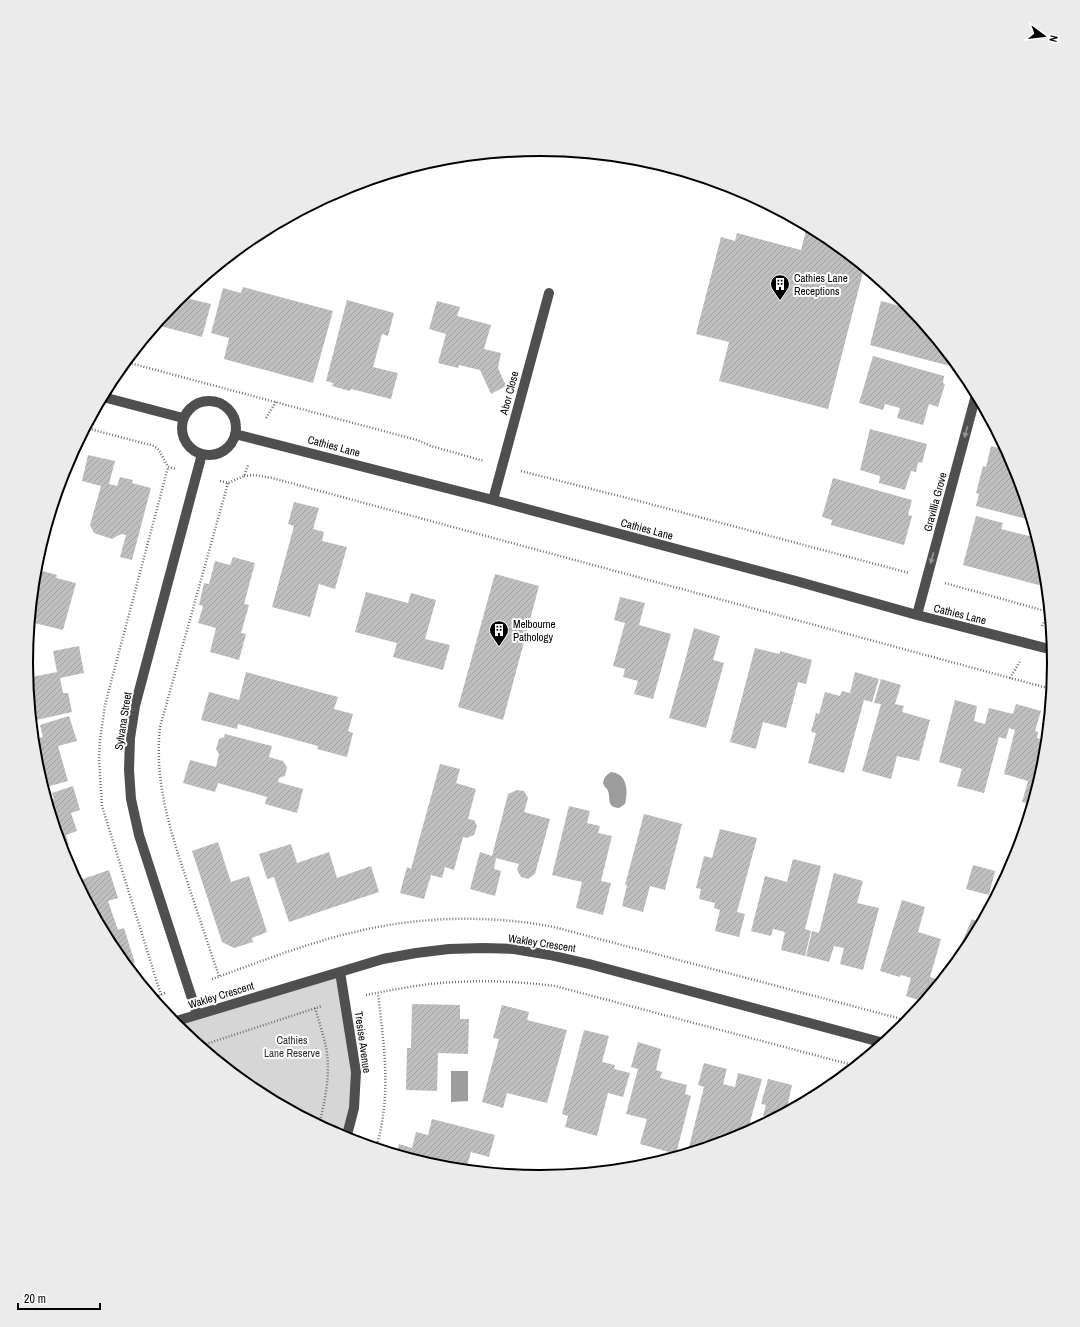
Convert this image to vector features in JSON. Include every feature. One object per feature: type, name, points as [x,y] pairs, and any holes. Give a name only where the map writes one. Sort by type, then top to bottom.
[{"type":"street","name":"Abor Close","points":[[493,500],[549,293]]},
{"type":"street","points":[[109,398],[183,418]]},
{"type":"street","points":[[203,401],[221,403],[228,408],[236,424],[232,442],[223,450],[211,455],[202,454],[187,445],[181,427],[183,418],[194,404],[203,401]]},
{"type":"street","name":"Gravillia Grove","points":[[917,615],[974,402]]},
{"type":"street","name":"Cathies Lane","points":[[235,434],[493,500],[1047,649]]},
{"type":"street","name":"Sylvana Street","points":[[197,1014],[139,835],[131,799],[129,770],[130,738],[135,706],[202,454]]},
{"type":"street","name":"Wakley Crescent","points":[[179,1020],[383,959],[448,949],[483,948],[514,949],[589,964],[878,1041]]},
{"type":"street","name":"Tresise Avenue","points":[[340,972],[356,1072],[354,1108],[348,1133]]},
{"type":"path","points":[[132,364],[417,440],[431,446],[485,462]]},
{"type":"path","points":[[266,418],[276,402]]},
{"type":"path","points":[[90,429],[154,446],[159,450],[168,467],[176,469]]},
{"type":"path","points":[[244,476],[248,465]]},
{"type":"path","points":[[515,470],[639,501],[1044,611]]},
{"type":"path","points":[[220,481],[228,483],[244,476],[255,475],[272,478],[1046,688]]},
{"type":"path","points":[[219,976],[170,829],[159,779],[158,745],[160,727],[228,483]]},
{"type":"path","points":[[1042,626],[1045,620]]},
{"type":"path","points":[[1010,678],[1022,658]]},
{"type":"path","points":[[366,995],[456,982],[489,981],[555,986],[851,1065]]},
{"type":"path","points":[[157,996],[165,993]]},
{"type":"path","points":[[377,1144],[385,1107],[386,1082],[378,993]]},
{"type":"path","points":[[205,1044],[322,1006]]},
{"type":"path","points":[[315,1008],[326,1048],[327,1076],[324,1107],[320,1120]]},
{"type":"green space","name":"Cathies Lane Reserve","points":[[340,972],[356,1072],[344,1131],[286,1103],[258,1085],[231,1066],[179,1020]]},
{"type":"shaded area","points":[[611,772],[617,773],[621,776],[626,784],[625,804],[619,808],[612,806],[608,791],[603,783],[608,774]]},
{"type":"shaded area","points":[[451,1071],[468,1071],[468,1101],[451,1102]]},
{"type":"building","name":"Cathies Lane Receptions","points":[[806,231],[849,261],[863,273],[828,409],[719,381],[729,342],[696,334],[721,237],[735,241],[737,233],[801,250]]},
{"type":"building","points":[[243,287],[333,311],[313,383],[224,359],[229,338],[211,333],[223,288],[241,293]]},
{"type":"building","points":[[188,298],[211,304],[202,337],[161,326]]},
{"type":"building","points":[[347,300],[394,313],[388,336],[382,334],[373,367],[398,373],[391,399],[351,389],[350,391],[332,386],[333,383],[326,381]]},
{"type":"building","points":[[437,301],[460,307],[457,316],[491,325],[484,349],[501,353],[498,368],[506,386],[491,394],[480,370],[459,365],[458,368],[438,363],[446,334],[429,329]]},
{"type":"building","points":[[881,301],[900,306],[921,329],[950,366],[950,366],[870,345]]},
{"type":"building","points":[[873,356],[944,376],[943,383],[945,384],[938,407],[929,404],[923,425],[897,418],[900,408],[885,404],[883,410],[859,403]]},
{"type":"building","points":[[870,429],[927,444],[922,463],[918,462],[916,472],[911,471],[905,490],[879,483],[880,476],[860,470]]},
{"type":"building","points":[[991,446],[999,448],[1026,519],[976,506],[979,494],[976,493],[983,466],[986,467]]},
{"type":"building","points":[[88,455],[115,461],[109,484],[117,486],[120,477],[133,480],[132,483],[151,488],[132,560],[120,557],[126,535],[121,534],[112,539],[94,533],[90,525],[101,486],[82,481]]},
{"type":"building","points":[[833,478],[912,500],[908,515],[912,516],[904,545],[831,525],[832,520],[822,517]]},
{"type":"building","points":[[294,502],[319,508],[313,529],[324,532],[322,541],[347,547],[335,589],[319,584],[310,617],[272,607],[294,526],[288,524]]},
{"type":"building","points":[[976,516],[1003,523],[1001,529],[1031,536],[1041,586],[963,565]]},
{"type":"building","points":[[233,557],[255,563],[244,604],[249,605],[241,633],[246,634],[239,660],[210,652],[216,628],[198,623],[203,606],[199,605],[204,583],[209,584],[215,561],[230,565]]},
{"type":"building","points":[[42,571],[57,575],[56,578],[76,583],[63,630],[35,623],[37,597]]},
{"type":"building","name":"Melbourne Pathology","points":[[495,574],[539,586],[503,720],[458,707]]},
{"type":"building","points":[[366,592],[408,603],[411,593],[436,600],[425,639],[450,645],[443,670],[393,657],[397,643],[355,632]]},
{"type":"building","points":[[620,597],[645,603],[639,625],[671,634],[653,699],[634,694],[638,681],[623,677],[625,669],[613,666],[625,623],[614,620]]},
{"type":"building","points":[[694,628],[720,636],[713,660],[724,663],[706,728],[669,718]]},
{"type":"building","points":[[79,646],[84,673],[60,678],[63,693],[68,693],[72,712],[36,720],[33,677],[57,672],[53,651]]},
{"type":"building","points":[[755,648],[780,654],[780,651],[812,660],[806,684],[798,682],[786,728],[763,722],[756,749],[730,742]]},
{"type":"building","points":[[246,672],[338,697],[334,709],[353,714],[348,731],[353,733],[347,757],[317,749],[318,746],[238,724],[237,729],[201,720],[209,692],[239,700]]},
{"type":"building","points":[[855,672],[879,679],[872,702],[864,700],[844,773],[808,763],[816,733],[811,732],[816,713],[819,714],[825,692],[840,696],[842,691],[850,693]]},
{"type":"building","points":[[881,679],[901,685],[895,704],[904,706],[902,712],[930,720],[919,761],[897,756],[891,779],[862,771],[881,704],[874,703]]},
{"type":"building","points":[[955,700],[977,706],[974,721],[985,724],[989,708],[1013,714],[1016,704],[1041,711],[1035,731],[1038,732],[1037,738],[1041,739],[1027,804],[1022,802],[1028,781],[1004,774],[1015,730],[1009,728],[1006,739],[999,737],[984,793],[957,786],[962,769],[939,762]]},
{"type":"building","points":[[69,716],[77,741],[58,746],[68,781],[48,787],[39,738],[43,737],[40,725]]},
{"type":"building","points":[[225,734],[272,746],[269,757],[283,761],[287,767],[285,776],[279,778],[278,782],[303,789],[297,813],[265,804],[267,797],[218,783],[215,792],[183,783],[190,760],[216,767],[219,754],[216,749],[219,739],[224,737]]},
{"type":"building","points":[[440,764],[460,769],[456,783],[476,789],[468,819],[474,820],[477,826],[474,835],[467,838],[463,837],[454,870],[445,867],[442,878],[431,875],[424,899],[400,893],[407,867],[411,869]]},
{"type":"building","points":[[73,786],[80,810],[71,813],[77,831],[66,835],[69,845],[67,845],[60,826],[52,800],[54,799],[52,793]]},
{"type":"building","points":[[517,790],[524,791],[528,798],[524,812],[550,819],[535,874],[528,879],[521,877],[517,870],[519,864],[496,858],[494,869],[501,871],[495,896],[470,889],[480,852],[492,856],[508,794]]},
{"type":"building","points":[[569,806],[590,811],[587,823],[600,826],[598,833],[612,836],[601,881],[611,883],[603,915],[576,908],[582,882],[552,875]]},
{"type":"building","points":[[644,814],[682,824],[665,890],[650,886],[643,912],[622,906],[627,885],[625,885]]},
{"type":"building","points":[[720,829],[757,838],[737,912],[745,914],[739,937],[715,931],[720,910],[714,908],[715,903],[699,899],[701,889],[696,888],[704,856],[712,858]]},
{"type":"building","points":[[218,842],[231,882],[249,876],[267,932],[252,938],[253,942],[234,948],[222,942],[192,851]]},
{"type":"building","points":[[291,844],[297,863],[329,852],[337,878],[371,866],[379,892],[289,922],[274,877],[267,879],[259,854]]},
{"type":"building","points":[[793,859],[821,866],[805,929],[811,931],[805,956],[781,950],[785,932],[773,929],[771,936],[751,931],[765,876],[787,882]]},
{"type":"building","points":[[973,865],[995,871],[989,895],[966,889]]},
{"type":"building","points":[[109,870],[118,898],[108,901],[118,930],[124,928],[135,963],[132,964],[118,945],[86,889],[83,879]]},
{"type":"building","points":[[834,873],[863,881],[857,903],[879,908],[863,970],[840,964],[844,948],[834,946],[829,962],[806,956],[812,931],[819,933]]},
{"type":"building","points":[[902,900],[925,907],[918,932],[941,939],[930,977],[936,979],[919,1000],[906,996],[911,978],[901,975],[900,977],[880,971]]},
{"type":"building","points":[[972,919],[977,921],[962,945],[959,949]]},
{"type":"building","points":[[412,1004],[460,1005],[460,1019],[469,1019],[468,1054],[438,1053],[437,1091],[406,1090],[407,1048],[411,1048]]},
{"type":"building","points":[[502,1005],[529,1012],[527,1020],[567,1030],[547,1103],[507,1093],[503,1108],[482,1102],[499,1039],[493,1038]]},
{"type":"building","points":[[584,1030],[609,1036],[602,1062],[615,1065],[614,1069],[630,1073],[623,1097],[608,1093],[597,1136],[565,1127],[568,1116],[562,1114]]},
{"type":"building","points":[[638,1042],[661,1049],[656,1070],[662,1072],[660,1078],[687,1085],[685,1094],[691,1096],[677,1151],[672,1153],[640,1144],[647,1119],[626,1114],[638,1069],[631,1067]]},
{"type":"building","points":[[704,1063],[727,1069],[723,1084],[735,1087],[738,1073],[762,1079],[749,1125],[723,1136],[719,1135],[718,1138],[703,1144],[689,1147],[704,1087],[698,1085]]},
{"type":"building","points":[[768,1079],[792,1085],[787,1106],[766,1117],[763,1116],[766,1105],[761,1104]]},
{"type":"building","points":[[432,1119],[495,1135],[489,1157],[471,1152],[467,1165],[441,1161],[397,1150],[399,1144],[412,1148],[416,1132],[428,1135]]},
{"type":"place","name":"Cathies Lane Receptions","points":[[780,301]]},
{"type":"place","name":"Melbourne Pathology","points":[[499,647]]}]
